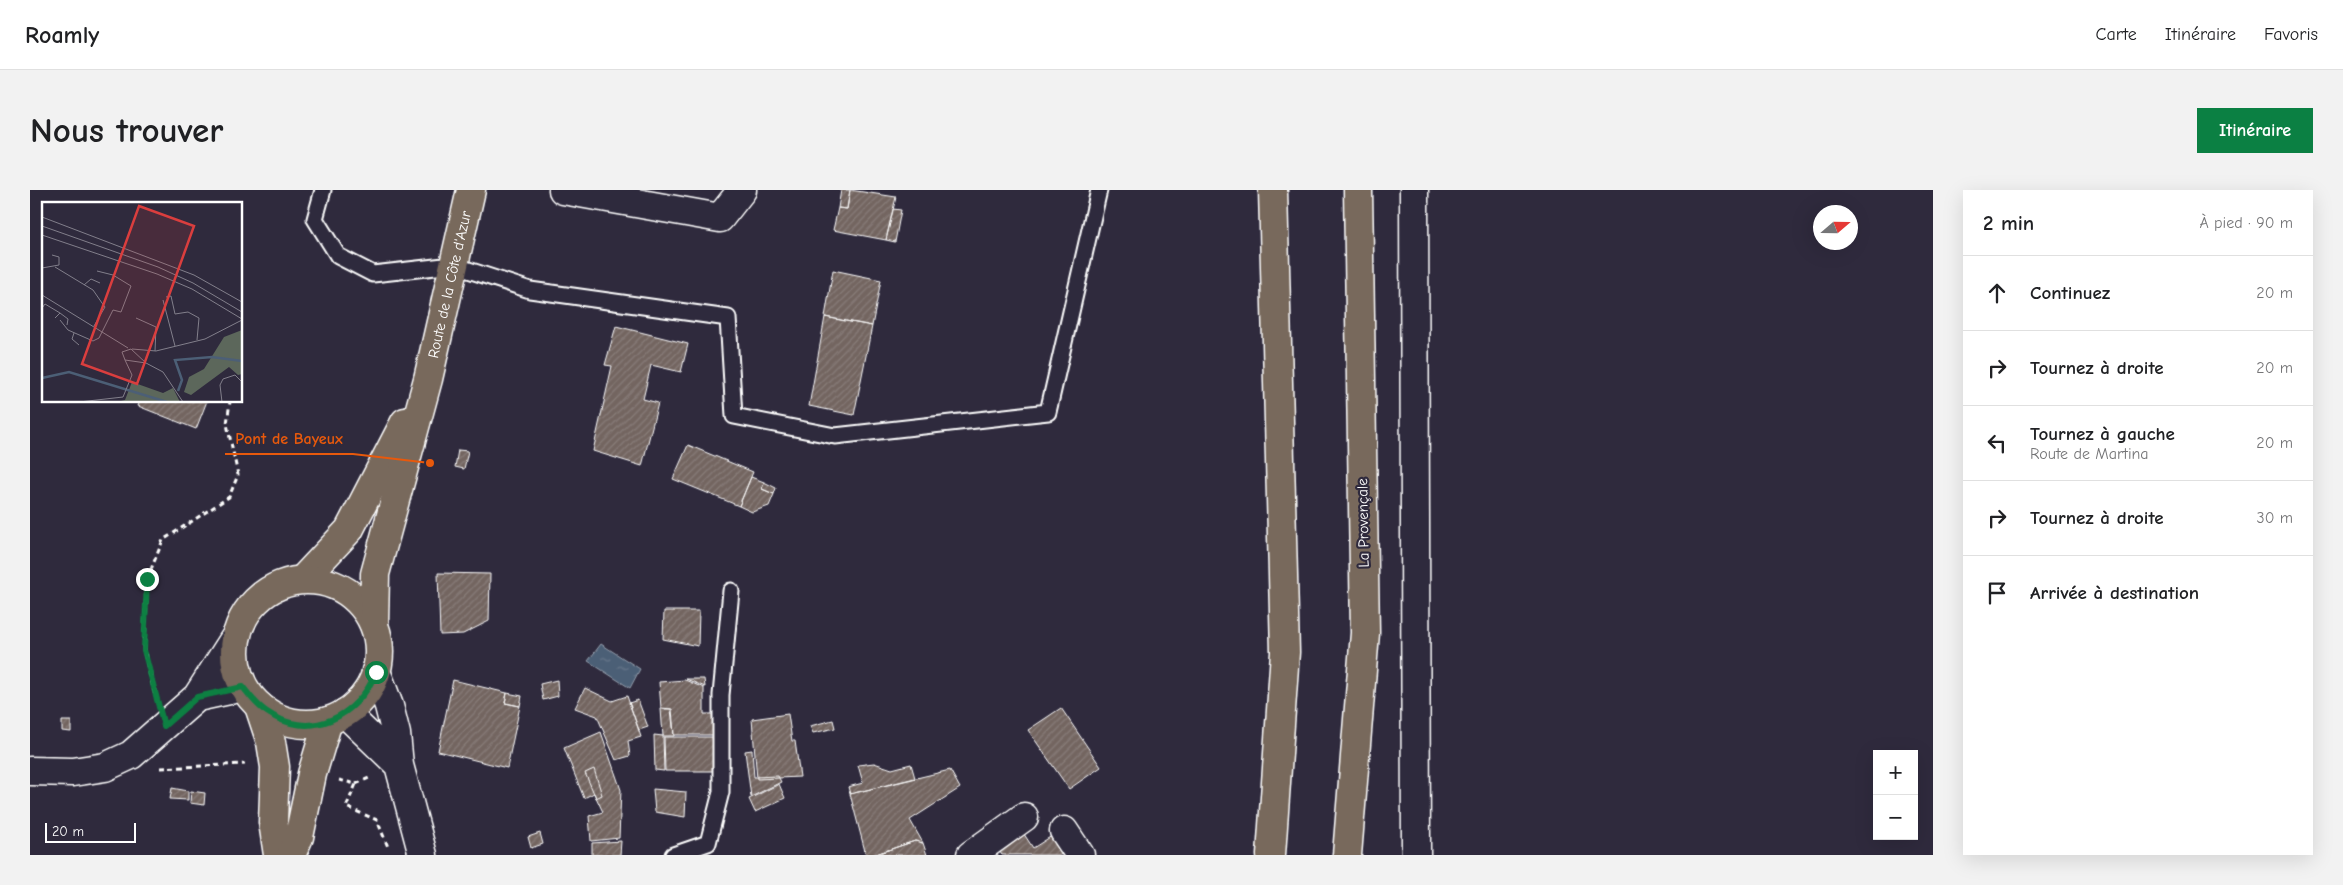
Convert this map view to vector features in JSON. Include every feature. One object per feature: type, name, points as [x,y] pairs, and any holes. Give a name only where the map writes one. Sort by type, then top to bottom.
[{"type":"main road","name":"Route de la Côte d'Azur","points":[[374,624],[375,574],[428,379],[471,190]]},
{"type":"main road","points":[[1271,855],[1285,652],[1273,190]]},
{"type":"main road","name":"La Provençale","points":[[1347,855],[1365,633],[1358,190]]},
{"type":"main road","name":"Route de la Côte d'Azur","points":[[304,579],[349,530],[428,379]]},
{"type":"main road","points":[[251,697],[281,720],[298,724],[337,717],[366,695],[376,672],[379,657],[378,641],[374,624],[359,602],[345,590],[317,580],[304,579],[282,583],[265,592],[249,608],[242,619],[236,636],[234,652],[236,668],[271,742],[275,767],[273,822],[278,855]]},
{"type":"main road","points":[[291,855],[299,837],[312,774],[337,717]]},
{"type":"street","points":[[563,190],[720,218],[742,190]]},
{"type":"street","points":[[1414,190],[1416,855]]},
{"type":"street","points":[[30,771],[73,772],[105,767],[131,755],[197,697],[236,636]]},
{"type":"street","points":[[376,672],[394,725],[398,764],[423,855]]},
{"type":"street","points":[[197,697],[251,697]]},
{"type":"street","points":[[337,717],[398,764]]},
{"type":"street","points":[[971,855],[1024,817]]},
{"type":"street","points":[[1064,831],[1080,855]]},
{"type":"lane","points":[[323,190],[315,219],[338,256],[373,274],[453,265],[530,290],[728,318],[734,416],[835,436],[1048,412],[1099,190]]},
{"type":"lane","points":[[673,855],[708,843],[721,792],[721,695],[731,591]]},
{"type":"path","points":[[164,726],[144,650],[147,579],[163,540],[228,497],[238,475],[227,424],[230,402]]},
{"type":"path","points":[[336,779],[356,784],[346,807],[377,820],[392,855]]},
{"type":"water","points":[[601,644],[640,669],[630,688],[588,661]]},
{"type":"building","points":[[841,190],[850,190],[847,209],[838,208]]},
{"type":"building","points":[[850,190],[896,197],[886,240],[833,230],[838,208],[847,209]]},
{"type":"building","points":[[893,209],[901,210],[895,242],[886,240]]},
{"type":"building","points":[[833,270],[881,280],[872,326],[825,317]]},
{"type":"building","points":[[825,317],[872,326],[854,415],[809,406]]},
{"type":"building","points":[[616,326],[688,344],[681,372],[651,365],[643,399],[658,403],[642,466],[593,451],[612,366],[605,365]]},
{"type":"building","points":[[140,402],[207,402],[196,429],[138,406]]},
{"type":"building","points":[[688,445],[753,472],[739,506],[673,479]]},
{"type":"building","points":[[458,450],[468,451],[464,469],[455,467]]},
{"type":"building","points":[[751,477],[764,482],[762,489],[774,494],[769,506],[752,512],[739,506]]},
{"type":"building","points":[[764,482],[776,488],[774,494],[762,489]]},
{"type":"building","points":[[438,573],[490,574],[489,621],[463,634],[440,635]]},
{"type":"building","points":[[664,611],[699,611],[698,646],[663,639]]},
{"type":"building","points":[[686,679],[704,679],[705,687]]},
{"type":"building","points":[[453,680],[507,693],[505,703],[520,706],[507,768],[438,751]]},
{"type":"building","points":[[557,680],[558,696],[543,700],[540,684]]},
{"type":"building","points":[[685,680],[704,688],[704,714],[713,714],[713,735],[674,735],[672,709],[661,708],[659,682]]},
{"type":"building","points":[[585,688],[612,701],[627,696],[641,737],[628,741],[630,756],[616,760],[597,716],[575,708]]},
{"type":"building","points":[[507,693],[522,696],[520,706],[505,703]]},
{"type":"building","points":[[638,700],[648,727],[639,730],[629,703]]},
{"type":"building","points":[[1061,708],[1101,767],[1069,789],[1028,730]]},
{"type":"building","points":[[661,709],[671,709],[674,736],[663,736]]},
{"type":"building","points":[[788,714],[792,741],[795,741],[800,777],[757,779],[752,719]]},
{"type":"building","points":[[833,720],[835,728],[813,733],[810,726]]},
{"type":"building","points":[[62,721],[71,721],[71,732],[62,731]]},
{"type":"building","points":[[601,732],[621,790],[619,838],[591,841],[589,816],[603,812],[594,793],[584,798],[564,748]]},
{"type":"building","points":[[654,735],[663,736],[664,771],[655,770]]},
{"type":"building","points":[[664,737],[717,737],[719,771],[665,771]]},
{"type":"building","points":[[752,750],[754,777],[778,776],[781,782],[751,797],[745,751]]},
{"type":"building","points":[[874,763],[892,769],[911,764],[915,778],[850,794],[848,787],[863,783],[858,765]]},
{"type":"building","points":[[594,769],[602,795],[596,798],[585,773]]},
{"type":"building","points":[[950,770],[960,788],[910,820],[923,843],[915,841],[873,855],[866,855],[850,794]]},
{"type":"building","points":[[779,784],[785,798],[755,812],[749,799]]},
{"type":"building","points":[[172,788],[188,791],[188,800],[170,799]]},
{"type":"building","points":[[653,789],[686,792],[685,817],[655,812]]},
{"type":"building","points":[[191,791],[205,793],[204,805],[190,803]]},
{"type":"building","points":[[1022,831],[1033,848],[1055,834],[1070,855],[1002,855],[997,848]]},
{"type":"building","points":[[540,833],[543,844],[531,848],[528,837]]},
{"type":"building","points":[[621,841],[620,855],[592,855],[592,843]]},
{"type":"building","points":[[915,841],[923,843],[927,855],[873,855]]},
{"type":"place","name":"Pont de Bayeux","points":[[430,463]]},
{"type":"route","points":[[147,579],[144,650],[164,726],[197,697],[243,687],[259,706],[281,720],[298,724],[328,722],[358,704],[366,695],[376,672]]}]
